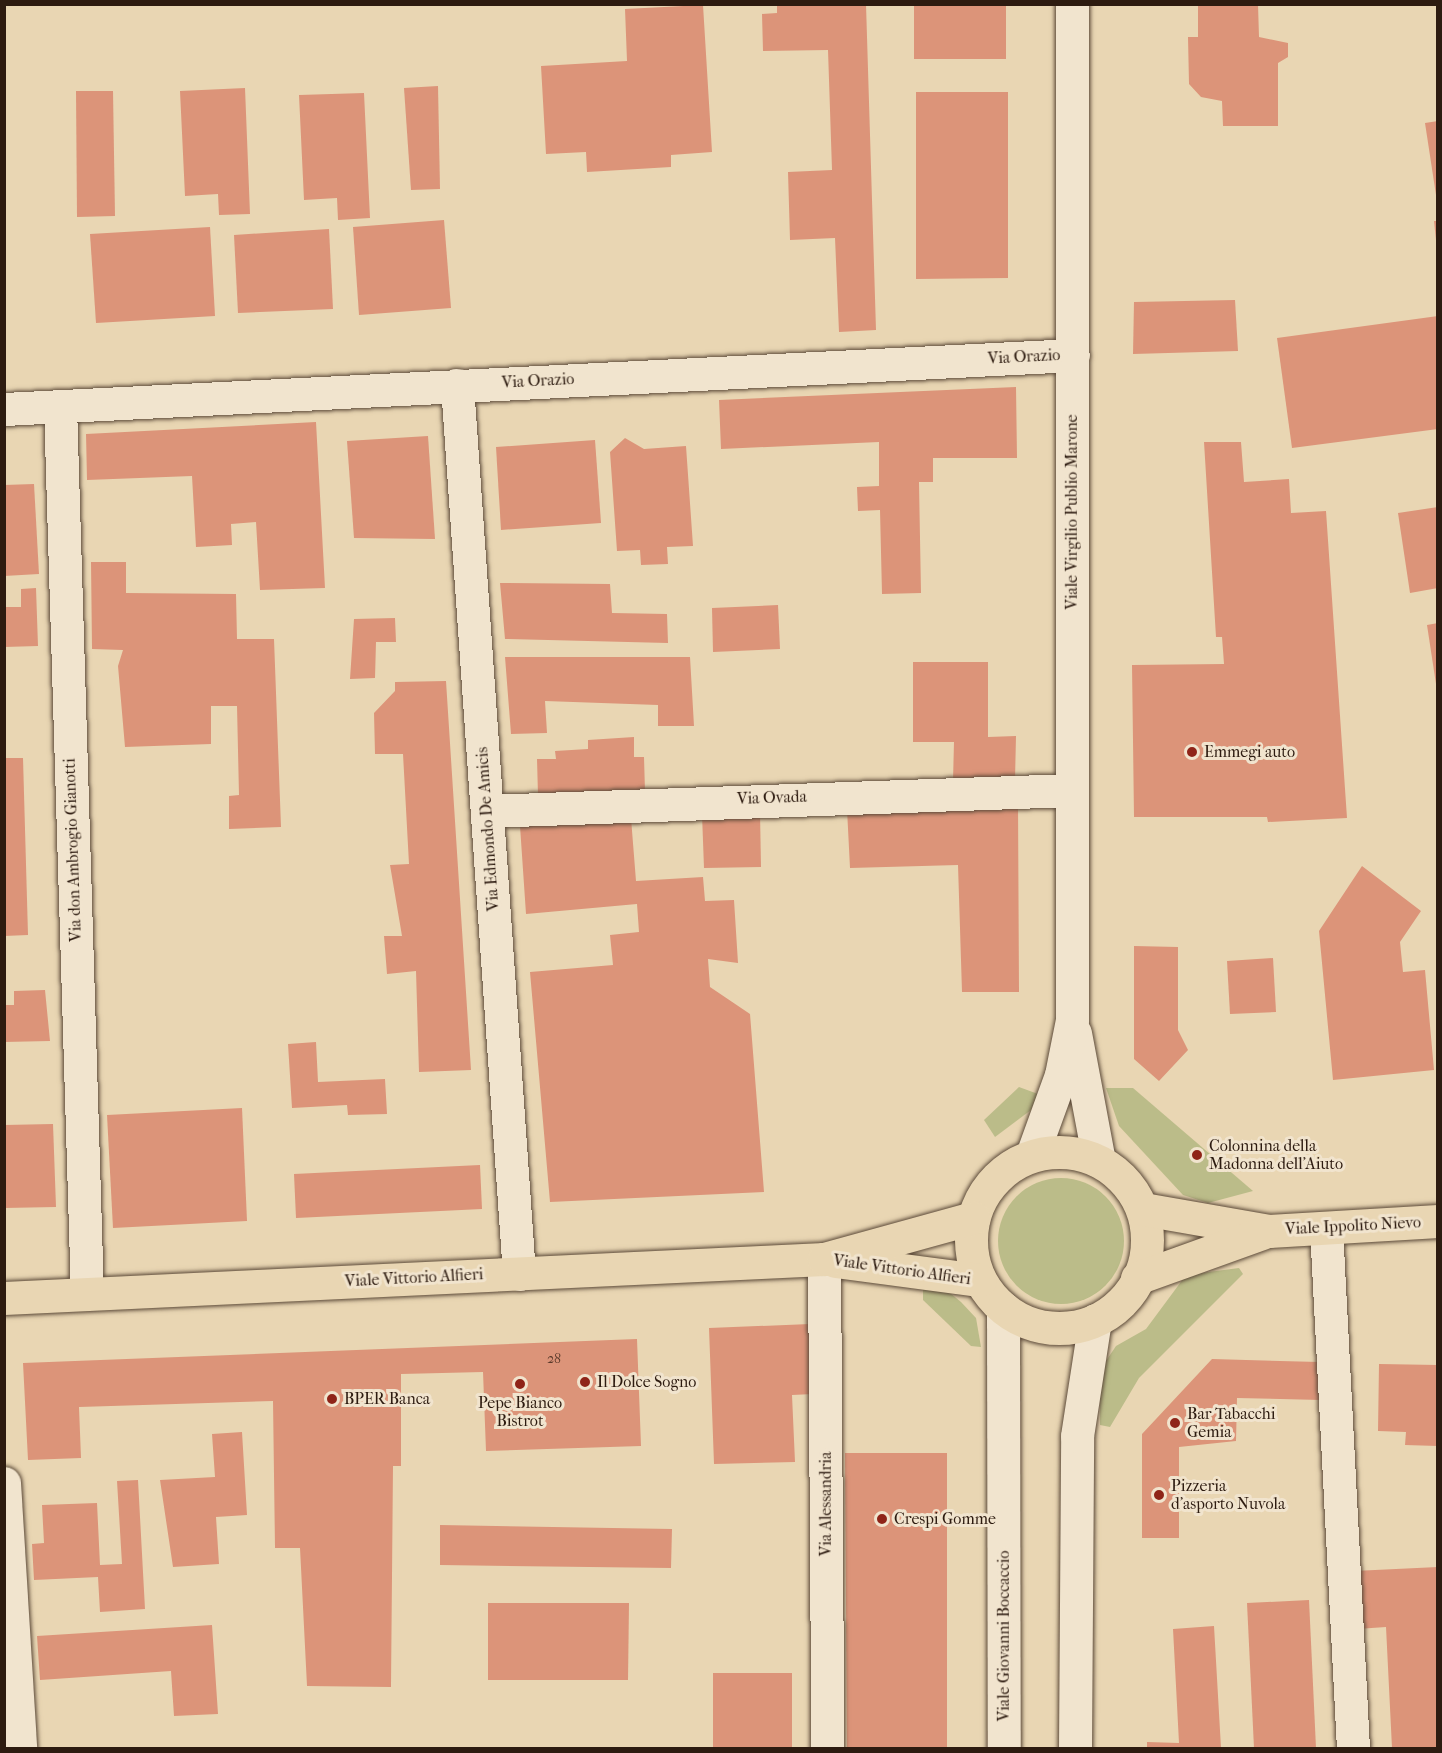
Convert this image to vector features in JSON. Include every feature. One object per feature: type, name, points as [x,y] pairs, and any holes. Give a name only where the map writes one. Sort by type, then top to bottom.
[{"type":"main road","points":[[1063,1151],[1099,1161],[1124,1179],[1143,1209],[1148,1238],[1137,1278],[1122,1301],[1095,1320],[1047,1327],[1003,1308],[980,1280],[969,1241],[973,1218],[997,1176],[1032,1155],[1063,1151]]},
{"type":"main road","name":"Viale Ippolito Nievo","points":[[1143,1209],[1269,1231],[1437,1221]]},
{"type":"main road","name":"Viale Vittorio Alfieri","points":[[824,1259],[973,1218]]},
{"type":"main road","name":"Viale Ippolito Nievo","points":[[1137,1278],[1269,1231]]},
{"type":"main road","name":"Viale Vittorio Alfieri","points":[[4,1298],[824,1259],[980,1280]]},
{"type":"street","name":"Viale Virgilio Publio Marone","points":[[1072,4],[1072,1020],[1099,1161]]},
{"type":"street","name":"Via Orazio","points":[[4,409],[1072,355]]},
{"type":"street","name":"Via Edmondo De Amicis","points":[[457,386],[503,810],[519,1274]]},
{"type":"street","name":"Via don Ambrogio Gianotti","points":[[60,406],[87,1294]]},
{"type":"street","name":"Via Ovada","points":[[503,810],[1072,790]]},
{"type":"street","name":"Viale Virgilio Publio Marone","points":[[1032,1155],[1061,1075],[1072,1020]]},
{"type":"street","points":[[1326,1228],[1353,1749]]},
{"type":"street","name":"Via Alessandria","points":[[824,1259],[827,1749]]},
{"type":"street","name":"Viale Giovanni Boccaccio","points":[[1003,1308],[1004,1749]]},
{"type":"street","points":[[1075,1749],[1077,1436],[1095,1320]]},
{"type":"street","points":[[4,1483],[10,1674],[20,1749]]},
{"type":"green space","points":[[1019,1087],[1038,1094],[1031,1110],[995,1137],[984,1120]]},
{"type":"green space","points":[[1106,1088],[1133,1088],[1253,1191],[1208,1203],[1183,1195],[1119,1126]]},
{"type":"green space","points":[[1061,1178],[1085,1183],[1106,1196],[1119,1217],[1124,1241],[1119,1265],[1106,1286],[1085,1299],[1061,1304],[1037,1299],[1016,1286],[1003,1265],[998,1241],[1003,1217],[1016,1196],[1037,1183]]},
{"type":"green space","points":[[1239,1268],[1243,1274],[1139,1378],[1110,1427],[1100,1425],[1100,1370],[1116,1346],[1146,1329],[1186,1275]]},
{"type":"green space","points":[[923,1285],[944,1288],[976,1318],[981,1347],[971,1346],[923,1300]]},
{"type":"building","points":[[777,4],[866,4],[876,330],[839,332],[835,238],[790,240],[788,172],[832,170],[828,50],[763,51],[762,14],[777,13]]},
{"type":"building","points":[[914,4],[1006,4],[1006,59],[914,59]]},
{"type":"building","points":[[1198,4],[1258,4],[1259,37],[1288,43],[1288,57],[1278,63],[1278,126],[1223,126],[1222,101],[1201,97],[1189,84],[1188,37],[1198,37]]},
{"type":"building","points":[[703,5],[712,152],[671,155],[671,167],[587,172],[586,152],[546,154],[541,66],[627,61],[625,9]]},
{"type":"building","points":[[438,86],[440,189],[411,190],[404,88]]},
{"type":"building","points":[[245,88],[250,214],[219,215],[218,194],[185,196],[180,91]]},
{"type":"building","points":[[76,91],[113,91],[115,216],[77,217]]},
{"type":"building","points":[[916,92],[1008,92],[1008,278],[916,279]]},
{"type":"building","points":[[364,93],[370,218],[338,220],[337,198],[304,200],[299,95]]},
{"type":"building","points":[[1438,121],[1438,195],[1436,195],[1425,123]]},
{"type":"building","points":[[444,220],[451,308],[359,315],[353,227]]},
{"type":"building","points":[[1434,221],[1438,221],[1438,239],[1436,240]]},
{"type":"building","points":[[210,227],[215,316],[96,323],[90,234]]},
{"type":"building","points":[[329,229],[333,309],[238,313],[234,235]]},
{"type":"building","points":[[1235,300],[1238,351],[1133,354],[1134,302]]},
{"type":"building","points":[[1438,316],[1438,429],[1292,448],[1277,338]]},
{"type":"building","points":[[1016,387],[1017,458],[933,458],[933,482],[919,482],[921,593],[882,594],[880,510],[858,511],[857,487],[879,486],[879,442],[721,449],[719,400]]},
{"type":"building","points":[[316,422],[325,588],[260,590],[256,522],[231,524],[232,545],[196,547],[192,476],[87,480],[86,434]]},
{"type":"building","points":[[428,436],[435,539],[354,538],[347,441]]},
{"type":"building","points":[[625,438],[644,449],[686,446],[693,546],[667,547],[668,564],[641,565],[640,550],[617,551],[610,452]]},
{"type":"building","points":[[595,440],[601,523],[501,530],[496,447]]},
{"type":"building","points":[[1204,442],[1241,442],[1244,482],[1289,479],[1291,513],[1326,511],[1347,818],[1268,822],[1267,817],[1134,817],[1132,665],[1224,664],[1222,637],[1216,637]]},
{"type":"building","points":[[34,484],[39,574],[4,576],[4,485]]},
{"type":"building","points":[[1438,507],[1438,588],[1410,593],[1398,513]]},
{"type":"building","points":[[91,562],[126,562],[126,593],[236,594],[237,639],[274,639],[281,827],[229,829],[229,796],[239,795],[237,706],[211,706],[211,744],[125,747],[118,666],[123,650],[92,649]]},
{"type":"building","points":[[500,583],[610,584],[612,613],[667,614],[668,643],[505,639]]},
{"type":"building","points":[[36,588],[38,646],[4,647],[4,607],[21,607],[21,589]]},
{"type":"building","points":[[778,605],[780,649],[713,652],[712,608]]},
{"type":"building","points":[[395,618],[396,642],[376,642],[375,678],[350,679],[354,619]]},
{"type":"building","points":[[1438,623],[1438,684],[1436,684],[1427,625]]},
{"type":"building","points":[[505,657],[690,657],[694,726],[658,726],[658,705],[545,701],[547,733],[511,734]]},
{"type":"building","points":[[913,662],[988,662],[988,737],[1016,736],[1015,780],[953,781],[954,742],[913,742]]},
{"type":"building","points":[[446,681],[471,1070],[419,1072],[416,971],[387,974],[384,936],[402,936],[390,865],[409,864],[403,754],[375,754],[374,713],[395,691],[395,682]]},
{"type":"building","points":[[634,737],[634,757],[644,757],[645,791],[538,795],[537,759],[556,759],[555,751],[588,749],[588,740]]},
{"type":"building","points":[[4,758],[23,758],[28,935],[4,936]]},
{"type":"building","points":[[1018,803],[1019,992],[962,992],[958,865],[850,868],[847,809]]},
{"type":"building","points":[[760,813],[761,867],[704,868],[702,814]]},
{"type":"building","points":[[631,818],[636,881],[703,877],[705,901],[734,900],[738,963],[708,959],[710,987],[750,1014],[764,1192],[550,1202],[530,972],[613,965],[610,935],[639,932],[637,904],[526,914],[520,826]]},
{"type":"building","points":[[1362,866],[1421,911],[1400,942],[1403,972],[1425,970],[1434,1070],[1333,1080],[1319,931]]},
{"type":"building","points":[[1134,946],[1178,947],[1178,1030],[1188,1050],[1159,1081],[1134,1059]]},
{"type":"building","points":[[1273,958],[1276,1012],[1230,1014],[1227,961]]},
{"type":"building","points":[[45,990],[50,1041],[4,1042],[4,1005],[14,1005],[14,991]]},
{"type":"building","points":[[316,1042],[318,1082],[385,1079],[387,1114],[348,1115],[347,1105],[292,1108],[288,1044]]},
{"type":"building","points":[[242,1108],[247,1221],[113,1228],[107,1115]]},
{"type":"building","points":[[53,1124],[56,1207],[4,1208],[4,1125]]},
{"type":"building","points":[[480,1165],[482,1209],[296,1218],[294,1174]]},
{"type":"building","points":[[810,1324],[813,1394],[792,1395],[795,1462],[714,1464],[709,1328]]},
{"type":"building","points":[[637,1339],[641,1446],[486,1451],[483,1372],[401,1374],[401,1466],[393,1466],[391,1687],[307,1686],[300,1548],[275,1548],[273,1401],[79,1407],[81,1458],[28,1460],[23,1363]]},
{"type":"building","points":[[1212,1359],[1319,1362],[1321,1400],[1237,1398],[1236,1441],[1179,1447],[1179,1538],[1142,1538],[1142,1434]]},
{"type":"building","points":[[1379,1364],[1438,1365],[1438,1446],[1405,1445],[1406,1432],[1378,1431]]},
{"type":"building","points":[[242,1432],[247,1515],[216,1517],[219,1564],[173,1567],[160,1480],[215,1477],[212,1434]]},
{"type":"building","points":[[845,1453],[947,1453],[947,1748],[847,1748]]},
{"type":"building","points":[[138,1480],[145,1609],[100,1612],[98,1577],[34,1580],[32,1544],[44,1543],[42,1505],[97,1503],[100,1565],[122,1564],[117,1481]]},
{"type":"building","points":[[440,1525],[672,1529],[671,1568],[440,1565]]},
{"type":"building","points":[[1438,1567],[1438,1747],[1392,1748],[1386,1627],[1357,1629],[1354,1571]]},
{"type":"building","points":[[1309,1600],[1316,1748],[1254,1748],[1247,1603]]},
{"type":"building","points":[[488,1603],[629,1603],[628,1680],[488,1680]]},
{"type":"building","points":[[212,1625],[218,1714],[174,1716],[171,1671],[40,1680],[37,1636]]},
{"type":"building","points":[[1214,1626],[1221,1748],[1147,1748],[1147,1742],[1179,1743],[1173,1629]]},
{"type":"building","points":[[713,1673],[792,1673],[792,1748],[713,1748]]},
{"type":"place","name":"Emmegi auto","points":[[1192,752]]},
{"type":"place","name":"Colonnina della Madonna dell'Aiuto","points":[[1197,1155]]},
{"type":"place","name":"Il Dolce Sogno","points":[[585,1382]]},
{"type":"place","name":"Pepe Bianco Bistrot","points":[[520,1384]]},
{"type":"place","name":"BPER Banca","points":[[332,1399]]},
{"type":"place","name":"Bar Tabacchi Gemia","points":[[1175,1423]]},
{"type":"place","name":"Pizzeria d'asporto Nuvola","points":[[1159,1495]]},
{"type":"place","name":"Crespi Gomme","points":[[882,1519]]}]
